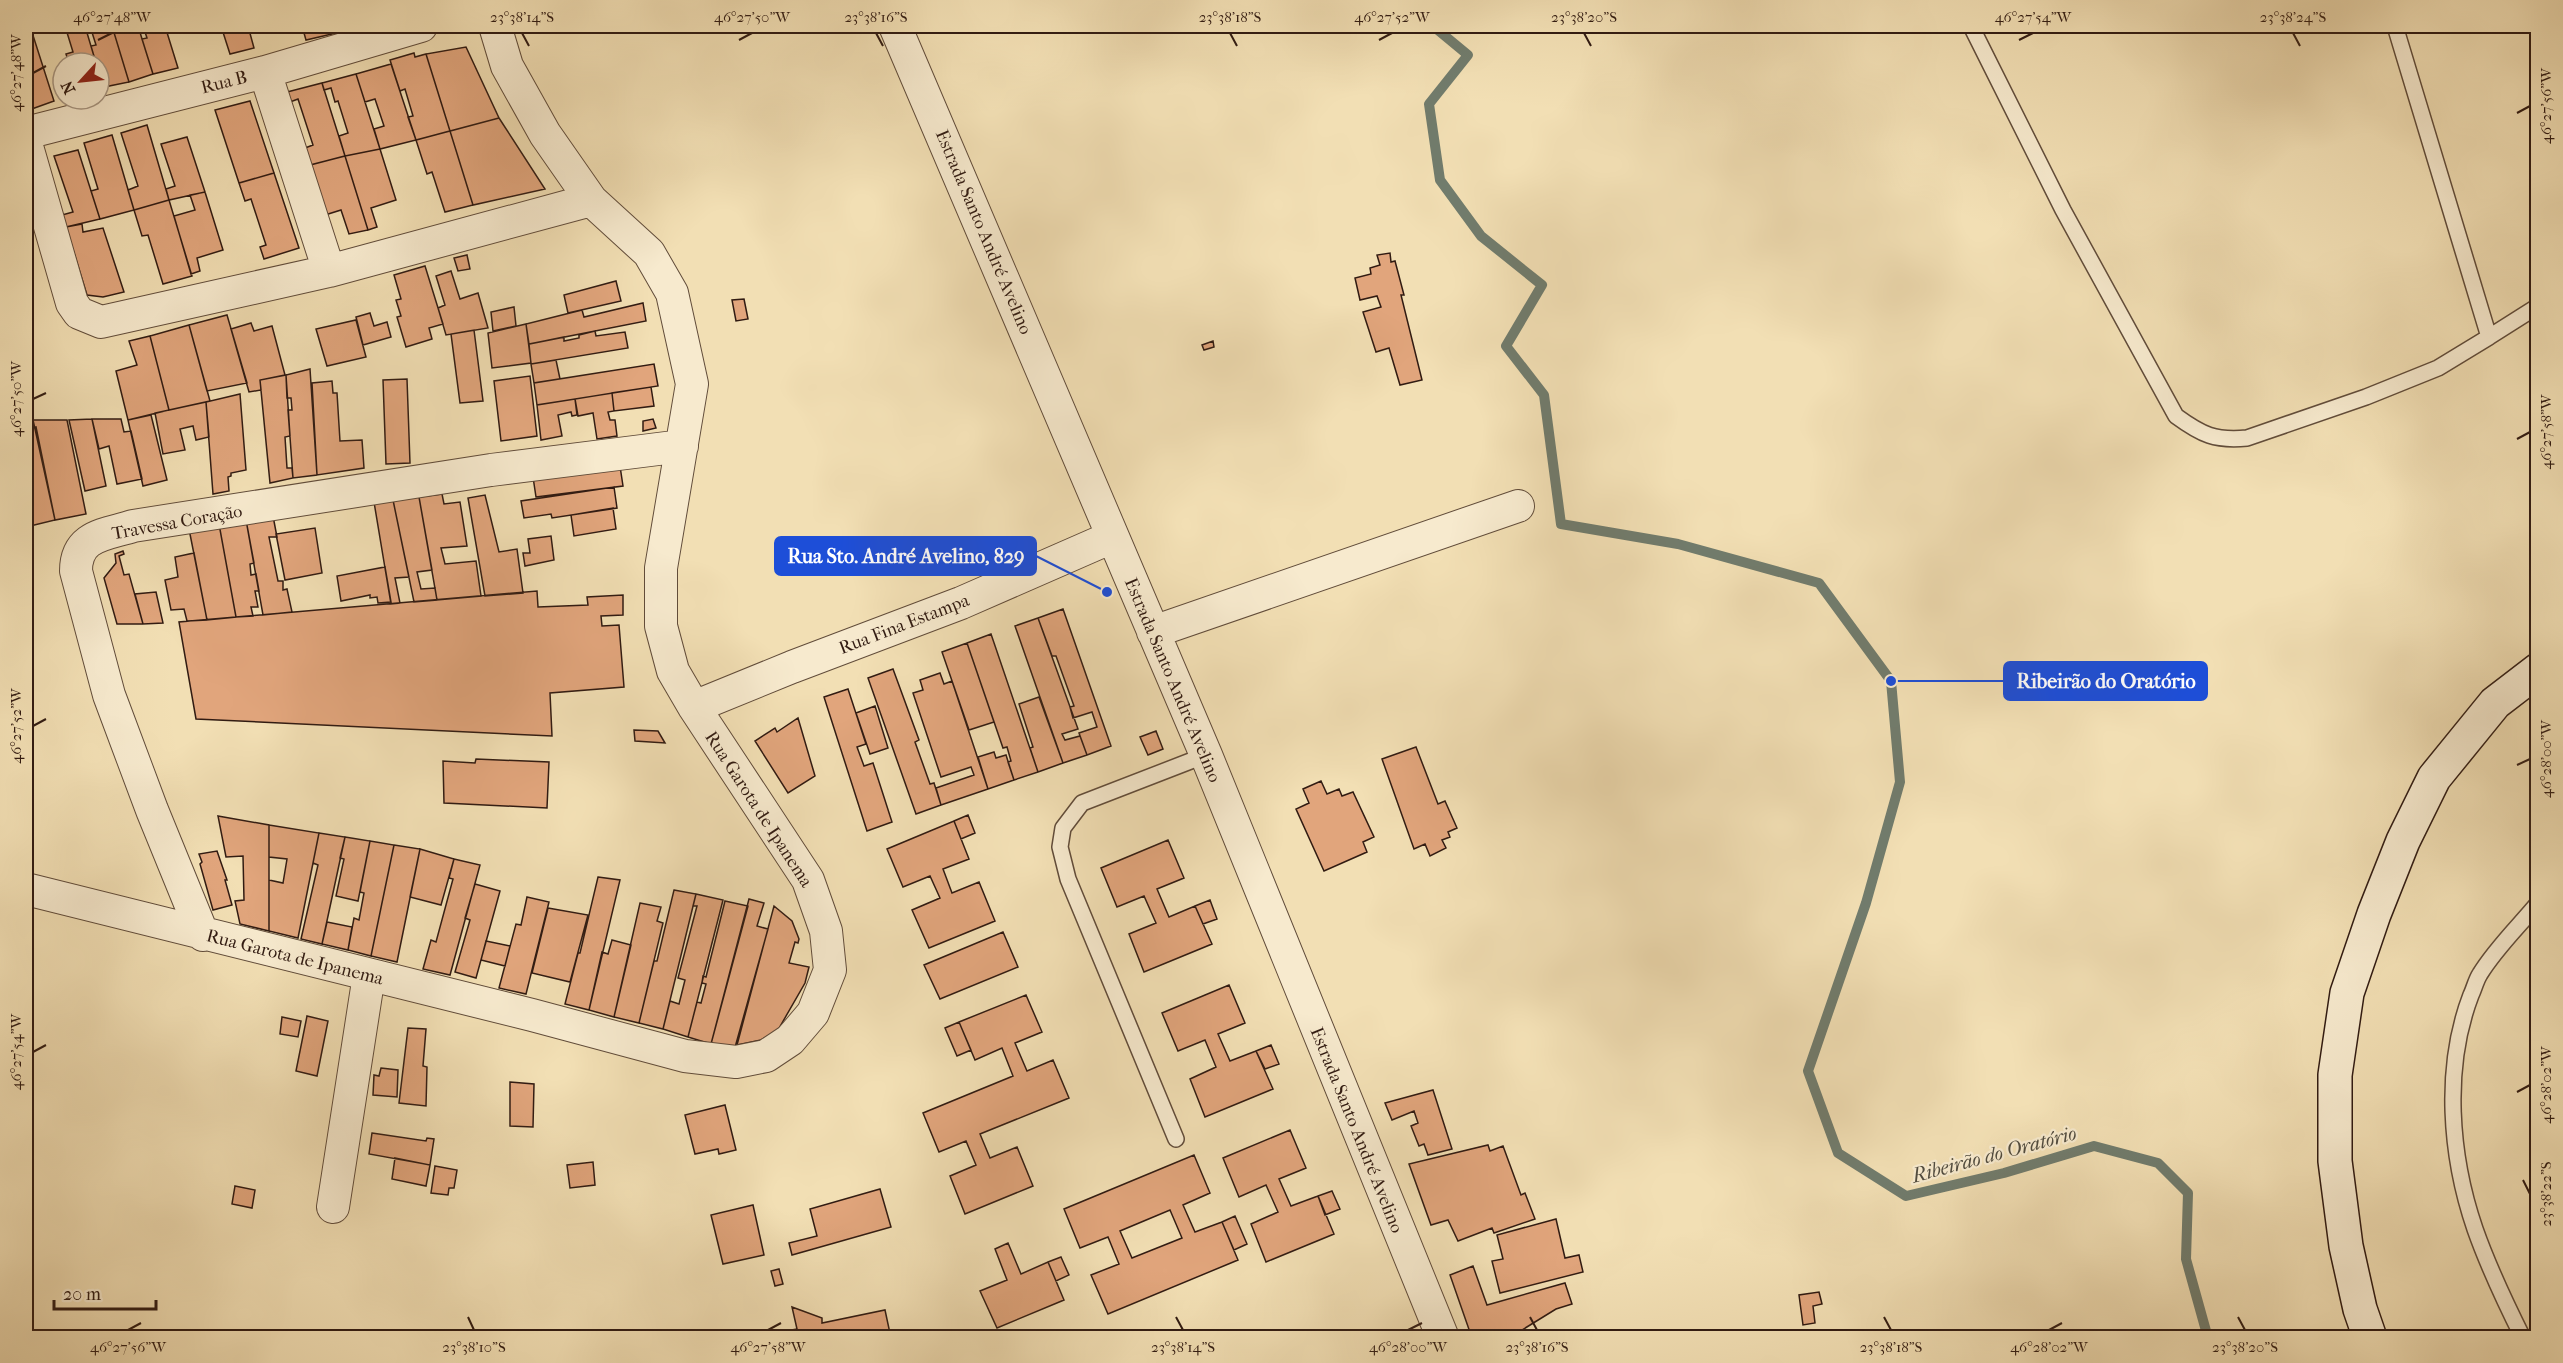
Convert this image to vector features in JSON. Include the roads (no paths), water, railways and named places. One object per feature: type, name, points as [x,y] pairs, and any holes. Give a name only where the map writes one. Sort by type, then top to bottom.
[{"type":"main road","points":[[2370,1338],[2360,1309],[2346,1246],[2335,1161],[2335,1075],[2347,993],[2374,914],[2403,841],[2434,778],[2495,703],[2538,670]]},
{"type":"street","name":"Rua B","points":[[26,133],[265,72],[421,26]]},
{"type":"street","name":"Rua Garota de Ipanema","points":[[26,889],[685,1056],[736,1062],[766,1056],[790,1040],[813,1013],[830,970],[826,931],[808,880],[694,707],[673,670],[661,626],[661,568],[666,525],[692,384],[672,293],[649,253],[591,200],[523,99],[507,66],[495,26]]},
{"type":"street","name":"Estrada Santo André Avelino","points":[[895,26],[980,220],[1206,756],[1443,1338]]},
{"type":"street","points":[[265,72],[329,271]]},
{"type":"street","points":[[26,143],[72,303],[80,314],[101,322],[329,271],[591,200]]},
{"type":"street","name":"Travessa Coração","points":[[203,934],[152,810],[110,695],[76,571],[76,557],[82,545],[94,538],[133,526],[491,470],[682,446]]},
{"type":"street","points":[[1153,632],[1518,506]]},
{"type":"street","name":"Rua Fina Estampa","points":[[694,707],[961,603],[1112,537]]},
{"type":"street","points":[[333,1207],[369,975]]},
{"type":"lane","points":[[1971,26],[2062,210],[2176,417],[2207,437],[2230,440],[2247,438],[2366,397],[2438,368],[2538,306]]},
{"type":"lane","points":[[2395,26],[2489,338]]},
{"type":"lane","points":[[1176,1139],[1068,879],[1060,847],[1063,828],[1082,803],[1206,756]]},
{"type":"lane","points":[[2523,1338],[2496,1283],[2475,1228],[2462,1179],[2454,1112],[2455,1055],[2462,1020],[2479,975],[2538,903]]},
{"type":"waterway","name":"Ribeirão do Oratório","points":[[1433,26],[1468,55],[1429,104],[1440,180],[1481,236],[1542,285],[1506,346],[1544,395],[1561,524],[1678,544],[1819,583],[1891,681],[1900,782],[1866,903],[1808,1071],[1838,1153],[1906,1196],[2004,1173],[2094,1146],[2158,1163],[2188,1193],[2186,1259],[2208,1338]]},
{"type":"place","name":"Rua Sto. André Avelino, 829","points":[[1107,592]]},
{"type":"place","name":"Ribeirão do Oratório","points":[[1891,681]]}]
